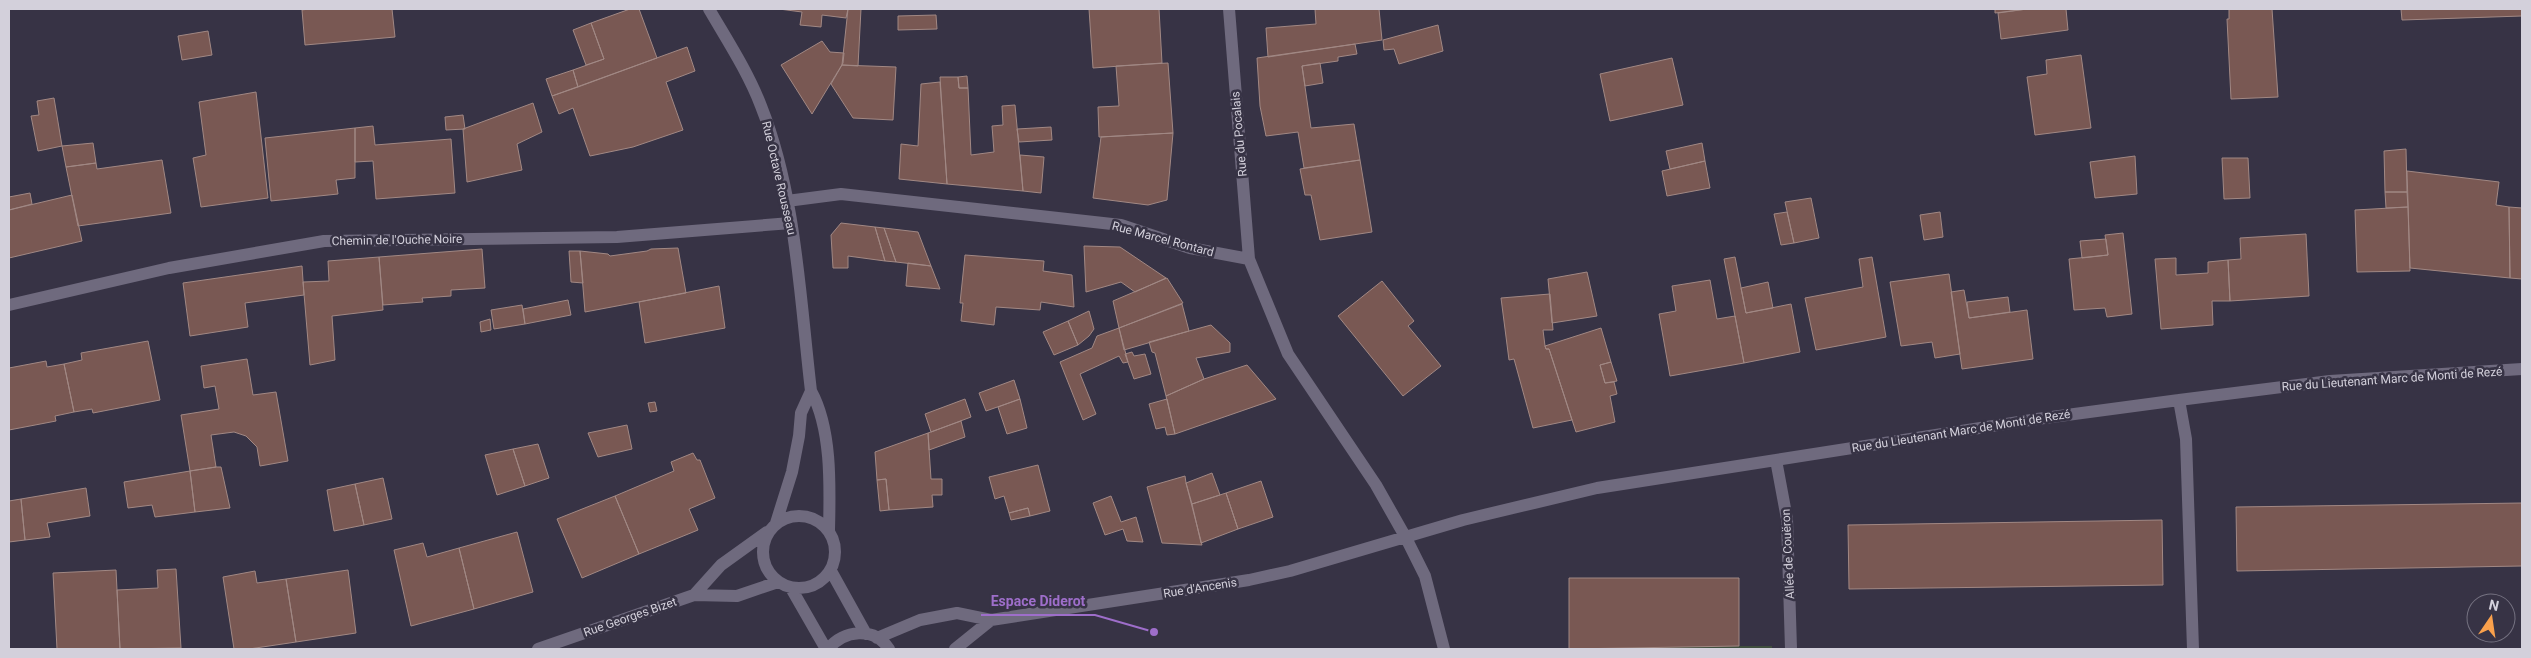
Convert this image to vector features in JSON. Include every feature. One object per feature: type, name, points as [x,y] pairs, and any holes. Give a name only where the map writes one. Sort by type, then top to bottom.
[{"type":"street","name":"Rue Octave Rousseau","points":[[709,9],[746,72],[762,106],[774,145],[787,201],[811,390],[821,409],[830,488],[829,530]]},
{"type":"street","name":"Rue du Pocalais","points":[[1229,9],[1249,259]]},
{"type":"street","name":"Rue Marcel Rontard","points":[[787,201],[841,194],[1121,225],[1190,248],[1249,259]]},
{"type":"street","name":"Chemin de l'Ouche Noire","points":[[9,305],[169,268],[324,242],[617,238],[791,223]]},
{"type":"street","points":[[1249,259],[1288,354],[1376,485],[1406,538],[1425,576],[1444,649]]},
{"type":"street","name":"Rue du Lieutenant Marc de Monti de Rezé","points":[[1406,538],[1463,520],[1597,488],[2037,419],[2330,381],[2522,369]]},
{"type":"street","points":[[773,527],[787,517],[798,515],[821,522],[829,530],[836,550],[831,571],[813,586],[791,588],[778,582],[764,564],[764,541],[773,527],[794,463],[800,436],[801,413],[811,390]]},
{"type":"street","points":[[2179,400],[2186,440],[2193,649]]},
{"type":"street","name":"Allée de Couëron","points":[[1776,460],[1787,519],[1791,649]]},
{"type":"street","name":"Rue Georges Bizet","points":[[694,595],[721,565],[773,527]]},
{"type":"street","name":"Rue d'Ancenis","points":[[827,649],[844,636],[855,633],[872,636],[920,620],[957,613],[991,620],[1249,580],[1290,572],[1406,538]]},
{"type":"street","points":[[831,571],[872,636],[889,649]]},
{"type":"street","name":"Rue Georges Bizet","points":[[538,649],[694,595],[737,596],[778,582]]},
{"type":"street","points":[[791,588],[827,649]]},
{"type":"street","points":[[955,649],[991,620]]},
{"type":"green space","points":[[1633,646],[1772,646],[1772,649],[1633,649]]},
{"type":"building","points":[[392,9],[395,37],[305,45],[302,10]]},
{"type":"building","points":[[630,9],[639,9],[657,58],[578,87],[573,70],[604,59],[591,23]]},
{"type":"building","points":[[779,9],[848,9],[846,18],[822,15],[821,27],[800,25],[802,12]]},
{"type":"building","points":[[848,9],[861,9],[858,66],[842,65]]},
{"type":"building","points":[[1089,9],[1159,9],[1162,63],[1093,68]]},
{"type":"building","points":[[1315,9],[1379,9],[1382,40],[1268,57],[1266,28],[1316,24]]},
{"type":"building","points":[[1995,9],[2027,9],[1995,13]]},
{"type":"building","points":[[2027,9],[2066,9],[2068,30],[2001,39],[1998,13]]},
{"type":"building","points":[[2229,9],[2272,9],[2278,97],[2231,99],[2227,19],[2229,19]]},
{"type":"building","points":[[2401,9],[2522,9],[2522,16],[2402,20]]},
{"type":"building","points":[[936,15],[937,29],[898,30],[898,16]]},
{"type":"building","points":[[591,23],[604,59],[586,65],[573,30]]},
{"type":"building","points":[[1438,25],[1443,51],[1399,64],[1394,49],[1384,50],[1383,40]]},
{"type":"building","points":[[208,31],[212,55],[182,60],[178,36]]},
{"type":"building","points":[[822,41],[830,52],[844,53],[843,63],[812,114],[781,65]]},
{"type":"building","points":[[1355,44],[1357,54],[1338,57],[1338,61],[1302,66],[1311,128],[1354,124],[1360,160],[1304,168],[1298,132],[1266,136],[1260,106],[1257,58]]},
{"type":"building","points":[[687,47],[695,71],[666,82],[683,130],[633,147],[590,156],[573,108],[559,114],[552,96]]},
{"type":"building","points":[[2081,55],[2091,128],[2035,135],[2027,77],[2047,74],[2046,60]]},
{"type":"building","points":[[1672,58],[1683,105],[1610,121],[1600,74]]},
{"type":"building","points":[[1168,63],[1173,133],[1099,137],[1098,107],[1119,106],[1116,66]]},
{"type":"building","points":[[1320,63],[1323,83],[1305,86],[1302,66]]},
{"type":"building","points":[[842,65],[896,67],[893,120],[853,118],[831,84]]},
{"type":"building","points":[[573,70],[578,87],[552,96],[546,79]]},
{"type":"building","points":[[967,76],[968,88],[959,88],[958,77]]},
{"type":"building","points":[[940,77],[958,77],[959,88],[968,88],[971,155],[994,152],[992,126],[1003,125],[1002,106],[1015,105],[1023,191],[947,184]]},
{"type":"building","points":[[940,82],[947,184],[899,179],[901,144],[918,146],[921,84]]},
{"type":"building","points":[[256,92],[268,198],[201,207],[193,158],[206,155],[199,102]]},
{"type":"building","points":[[54,98],[62,146],[38,151],[31,116],[39,115],[37,101]]},
{"type":"building","points":[[533,103],[542,132],[517,144],[522,170],[467,182],[463,129]]},
{"type":"building","points":[[463,115],[465,129],[446,130],[445,117]]},
{"type":"building","points":[[373,126],[375,145],[451,139],[455,193],[376,199],[373,161],[355,162],[355,128]]},
{"type":"building","points":[[1051,127],[1052,140],[1019,142],[1017,129]]},
{"type":"building","points":[[355,128],[355,178],[336,180],[338,194],[271,201],[265,138]]},
{"type":"building","points":[[1173,133],[1167,200],[1148,205],[1093,198],[1101,137]]},
{"type":"building","points":[[93,143],[96,163],[66,167],[62,146]]},
{"type":"building","points":[[1702,143],[1705,161],[1670,169],[1666,151]]},
{"type":"building","points":[[2406,149],[2407,192],[2385,192],[2384,151]]},
{"type":"building","points":[[1020,155],[1044,157],[1041,193],[1023,191]]},
{"type":"building","points":[[2135,156],[2137,194],[2095,198],[2090,162]]},
{"type":"building","points":[[2222,158],[2248,158],[2250,198],[2224,199]]},
{"type":"building","points":[[162,160],[171,213],[78,226],[66,167],[96,163],[97,169]]},
{"type":"building","points":[[1360,160],[1372,232],[1320,240],[1311,195],[1305,195],[1300,169]]},
{"type":"building","points":[[1705,161],[1710,188],[1667,196],[1662,171]]},
{"type":"building","points":[[2407,171],[2499,182],[2496,205],[2509,207],[2510,278],[2410,268]]},
{"type":"building","points":[[2385,192],[2407,192],[2408,207],[2386,208]]},
{"type":"building","points":[[30,193],[32,204],[9,210],[9,197]]},
{"type":"building","points":[[72,195],[82,241],[9,258],[9,210]]},
{"type":"building","points":[[1811,198],[1819,238],[1794,243],[1785,202]]},
{"type":"building","points":[[2408,207],[2410,271],[2357,272],[2355,210]]},
{"type":"building","points":[[2509,207],[2522,208],[2522,279],[2510,278]]},
{"type":"building","points":[[1787,212],[1794,243],[1781,245],[1774,214]]},
{"type":"building","points":[[1940,212],[1943,237],[1924,240],[1920,215]]},
{"type":"building","points":[[841,223],[875,227],[885,261],[848,256],[848,268],[833,268],[831,235]]},
{"type":"building","points":[[875,227],[884,228],[896,262],[885,261]]},
{"type":"building","points":[[884,228],[918,232],[931,266],[896,262]]},
{"type":"building","points":[[2123,233],[2132,314],[2107,317],[2105,308],[2074,310],[2069,259],[2108,255],[2105,235]]},
{"type":"building","points":[[2306,234],[2309,296],[2230,301],[2228,260],[2241,259],[2240,238]]},
{"type":"building","points":[[2106,239],[2108,255],[2082,258],[2080,241]]},
{"type":"building","points":[[1084,246],[1120,247],[1166,278],[1135,292],[1121,282],[1086,292]]},
{"type":"building","points":[[678,248],[686,293],[585,312],[580,251],[608,254],[610,256],[651,249]]},
{"type":"building","points":[[482,249],[485,288],[451,290],[451,296],[422,298],[423,302],[383,305],[379,257]]},
{"type":"building","points":[[569,251],[580,251],[583,283],[571,282]]},
{"type":"building","points":[[965,255],[1044,261],[1043,271],[1072,275],[1074,307],[1041,302],[1040,310],[996,307],[994,325],[961,321],[963,303],[960,303]]},
{"type":"building","points":[[379,257],[383,310],[332,316],[335,360],[310,365],[303,282],[329,281],[328,261]]},
{"type":"building","points":[[1735,257],[1746,313],[1791,304],[1800,352],[1744,363],[1724,259]]},
{"type":"building","points":[[1872,257],[1886,337],[1816,350],[1805,298],[1863,287],[1859,259]]},
{"type":"building","points":[[2176,258],[2176,275],[2208,273],[2208,262],[2228,260],[2230,301],[2212,301],[2213,325],[2161,329],[2155,259]]},
{"type":"building","points":[[908,263],[931,266],[940,289],[906,286]]},
{"type":"building","points":[[302,266],[304,295],[245,303],[248,327],[190,336],[183,283]]},
{"type":"building","points":[[1587,272],[1597,316],[1552,323],[1548,279]]},
{"type":"building","points":[[1949,274],[1960,354],[1935,358],[1932,342],[1901,346],[1890,282]]},
{"type":"building","points":[[1167,278],[1183,303],[1119,328],[1113,301]]},
{"type":"building","points":[[1710,280],[1717,319],[1735,316],[1744,363],[1670,376],[1659,314],[1676,311],[1672,286]]},
{"type":"building","points":[[1382,281],[1414,321],[1408,326],[1441,366],[1403,396],[1338,316]]},
{"type":"building","points":[[1768,282],[1773,308],[1746,313],[1741,288]]},
{"type":"building","points":[[719,286],[725,328],[645,343],[639,302]]},
{"type":"building","points":[[1964,290],[1969,318],[2027,310],[2033,359],[1962,369],[1951,292]]},
{"type":"building","points":[[1550,294],[1553,330],[1543,330],[1545,346],[1546,349],[1549,349],[1572,420],[1533,428],[1514,359],[1509,360],[1501,298]]},
{"type":"building","points":[[2008,297],[2010,312],[1969,318],[1967,302]]},
{"type":"building","points":[[568,300],[571,315],[525,324],[523,309]]},
{"type":"building","points":[[1182,304],[1189,331],[1124,350],[1119,328]]},
{"type":"building","points":[[522,305],[525,324],[494,329],[491,310]]},
{"type":"building","points":[[1089,311],[1094,329],[1078,345],[1068,321]]},
{"type":"building","points":[[490,319],[491,330],[481,332],[480,322]]},
{"type":"building","points":[[1068,321],[1078,345],[1054,355],[1043,332]]},
{"type":"building","points":[[1211,325],[1230,343],[1230,352],[1196,358],[1204,379],[1166,396],[1155,353],[1152,352],[1149,342]]},
{"type":"building","points":[[1119,328],[1128,362],[1123,363],[1119,356],[1080,374],[1096,414],[1083,420],[1060,362],[1092,348],[1097,336]]},
{"type":"building","points":[[1601,328],[1611,362],[1600,365],[1605,383],[1614,382],[1617,394],[1610,396],[1615,422],[1576,432],[1549,349],[1546,349],[1545,346]]},
{"type":"building","points":[[148,341],[160,400],[93,413],[92,409],[74,412],[64,364],[82,360],[81,353]]},
{"type":"building","points":[[1132,352],[1134,356],[1145,354],[1151,374],[1134,379],[1125,354]]},
{"type":"building","points":[[247,359],[253,395],[276,392],[288,461],[260,466],[257,447],[246,436],[234,432],[211,435],[216,467],[190,471],[181,415],[219,409],[215,386],[204,388],[201,366]]},
{"type":"building","points":[[46,361],[47,367],[64,364],[74,412],[55,416],[56,421],[9,430],[9,368]]},
{"type":"building","points":[[1611,362],[1617,381],[1605,383],[1600,365]]},
{"type":"building","points":[[1247,365],[1276,399],[1175,434],[1166,396],[1204,379]]},
{"type":"building","points":[[1014,380],[1020,399],[986,411],[979,393]]},
{"type":"building","points":[[965,399],[971,417],[931,432],[925,414]]},
{"type":"building","points":[[1020,399],[1027,428],[1007,434],[998,407]]},
{"type":"building","points":[[1167,399],[1175,434],[1167,435],[1165,427],[1156,429],[1149,404]]},
{"type":"building","points":[[655,402],[657,411],[650,412],[648,403]]},
{"type":"building","points":[[961,421],[965,437],[929,450],[928,433]]},
{"type":"building","points":[[627,425],[632,449],[598,457],[588,433]]},
{"type":"building","points":[[928,433],[931,479],[942,479],[942,495],[932,495],[933,507],[889,510],[886,479],[877,480],[875,452]]},
{"type":"building","points":[[538,444],[549,478],[525,486],[513,449]]},
{"type":"building","points":[[513,449],[525,486],[497,495],[485,455]]},
{"type":"building","points":[[693,453],[697,460],[700,460],[715,498],[689,509],[698,530],[639,554],[615,496],[674,471],[671,462]]},
{"type":"building","points":[[1038,465],[1050,511],[1030,516],[1028,508],[1009,513],[1004,496],[995,499],[989,477]]},
{"type":"building","points":[[221,467],[230,508],[195,512],[190,471]]},
{"type":"building","points":[[190,471],[195,512],[155,517],[152,505],[128,508],[124,482]]},
{"type":"building","points":[[1212,473],[1220,495],[1192,504],[1186,483]]},
{"type":"building","points":[[1185,476],[1202,545],[1162,543],[1147,487]]},
{"type":"building","points":[[383,478],[392,519],[364,525],[355,484]]},
{"type":"building","points":[[886,479],[889,510],[880,511],[877,480]]},
{"type":"building","points":[[1261,481],[1273,517],[1238,529],[1226,493]]},
{"type":"building","points":[[355,484],[364,525],[334,531],[327,490]]},
{"type":"building","points":[[86,488],[90,516],[47,523],[50,537],[25,540],[21,499]]},
{"type":"building","points":[[1226,493],[1238,529],[1201,543],[1192,504]]},
{"type":"building","points":[[615,496],[639,554],[582,578],[557,519]]},
{"type":"building","points":[[1111,496],[1121,522],[1136,517],[1143,542],[1127,541],[1123,529],[1105,535],[1093,503]]},
{"type":"building","points":[[21,499],[25,540],[9,542],[9,501]]},
{"type":"building","points":[[2522,503],[2522,566],[2237,571],[2236,507]]},
{"type":"building","points":[[1028,508],[1030,516],[1011,520],[1009,513]]},
{"type":"building","points":[[2162,520],[2163,585],[1849,589],[1848,525]]},
{"type":"building","points":[[517,532],[533,592],[474,609],[459,548]]},
{"type":"building","points":[[423,543],[427,557],[459,548],[474,609],[411,626],[394,550]]},
{"type":"building","points":[[176,569],[181,648],[120,649],[117,590],[158,588],[157,570]]},
{"type":"building","points":[[116,570],[120,649],[57,649],[53,573]]},
{"type":"building","points":[[348,570],[356,633],[296,642],[286,579]]},
{"type":"building","points":[[255,571],[257,583],[286,579],[296,642],[249,649],[234,649],[223,577]]},
{"type":"building","points":[[1569,578],[1739,578],[1739,646],[1569,649]]},
{"type":"place","name":"Espace Diderot","points":[[1154,632]]}]
